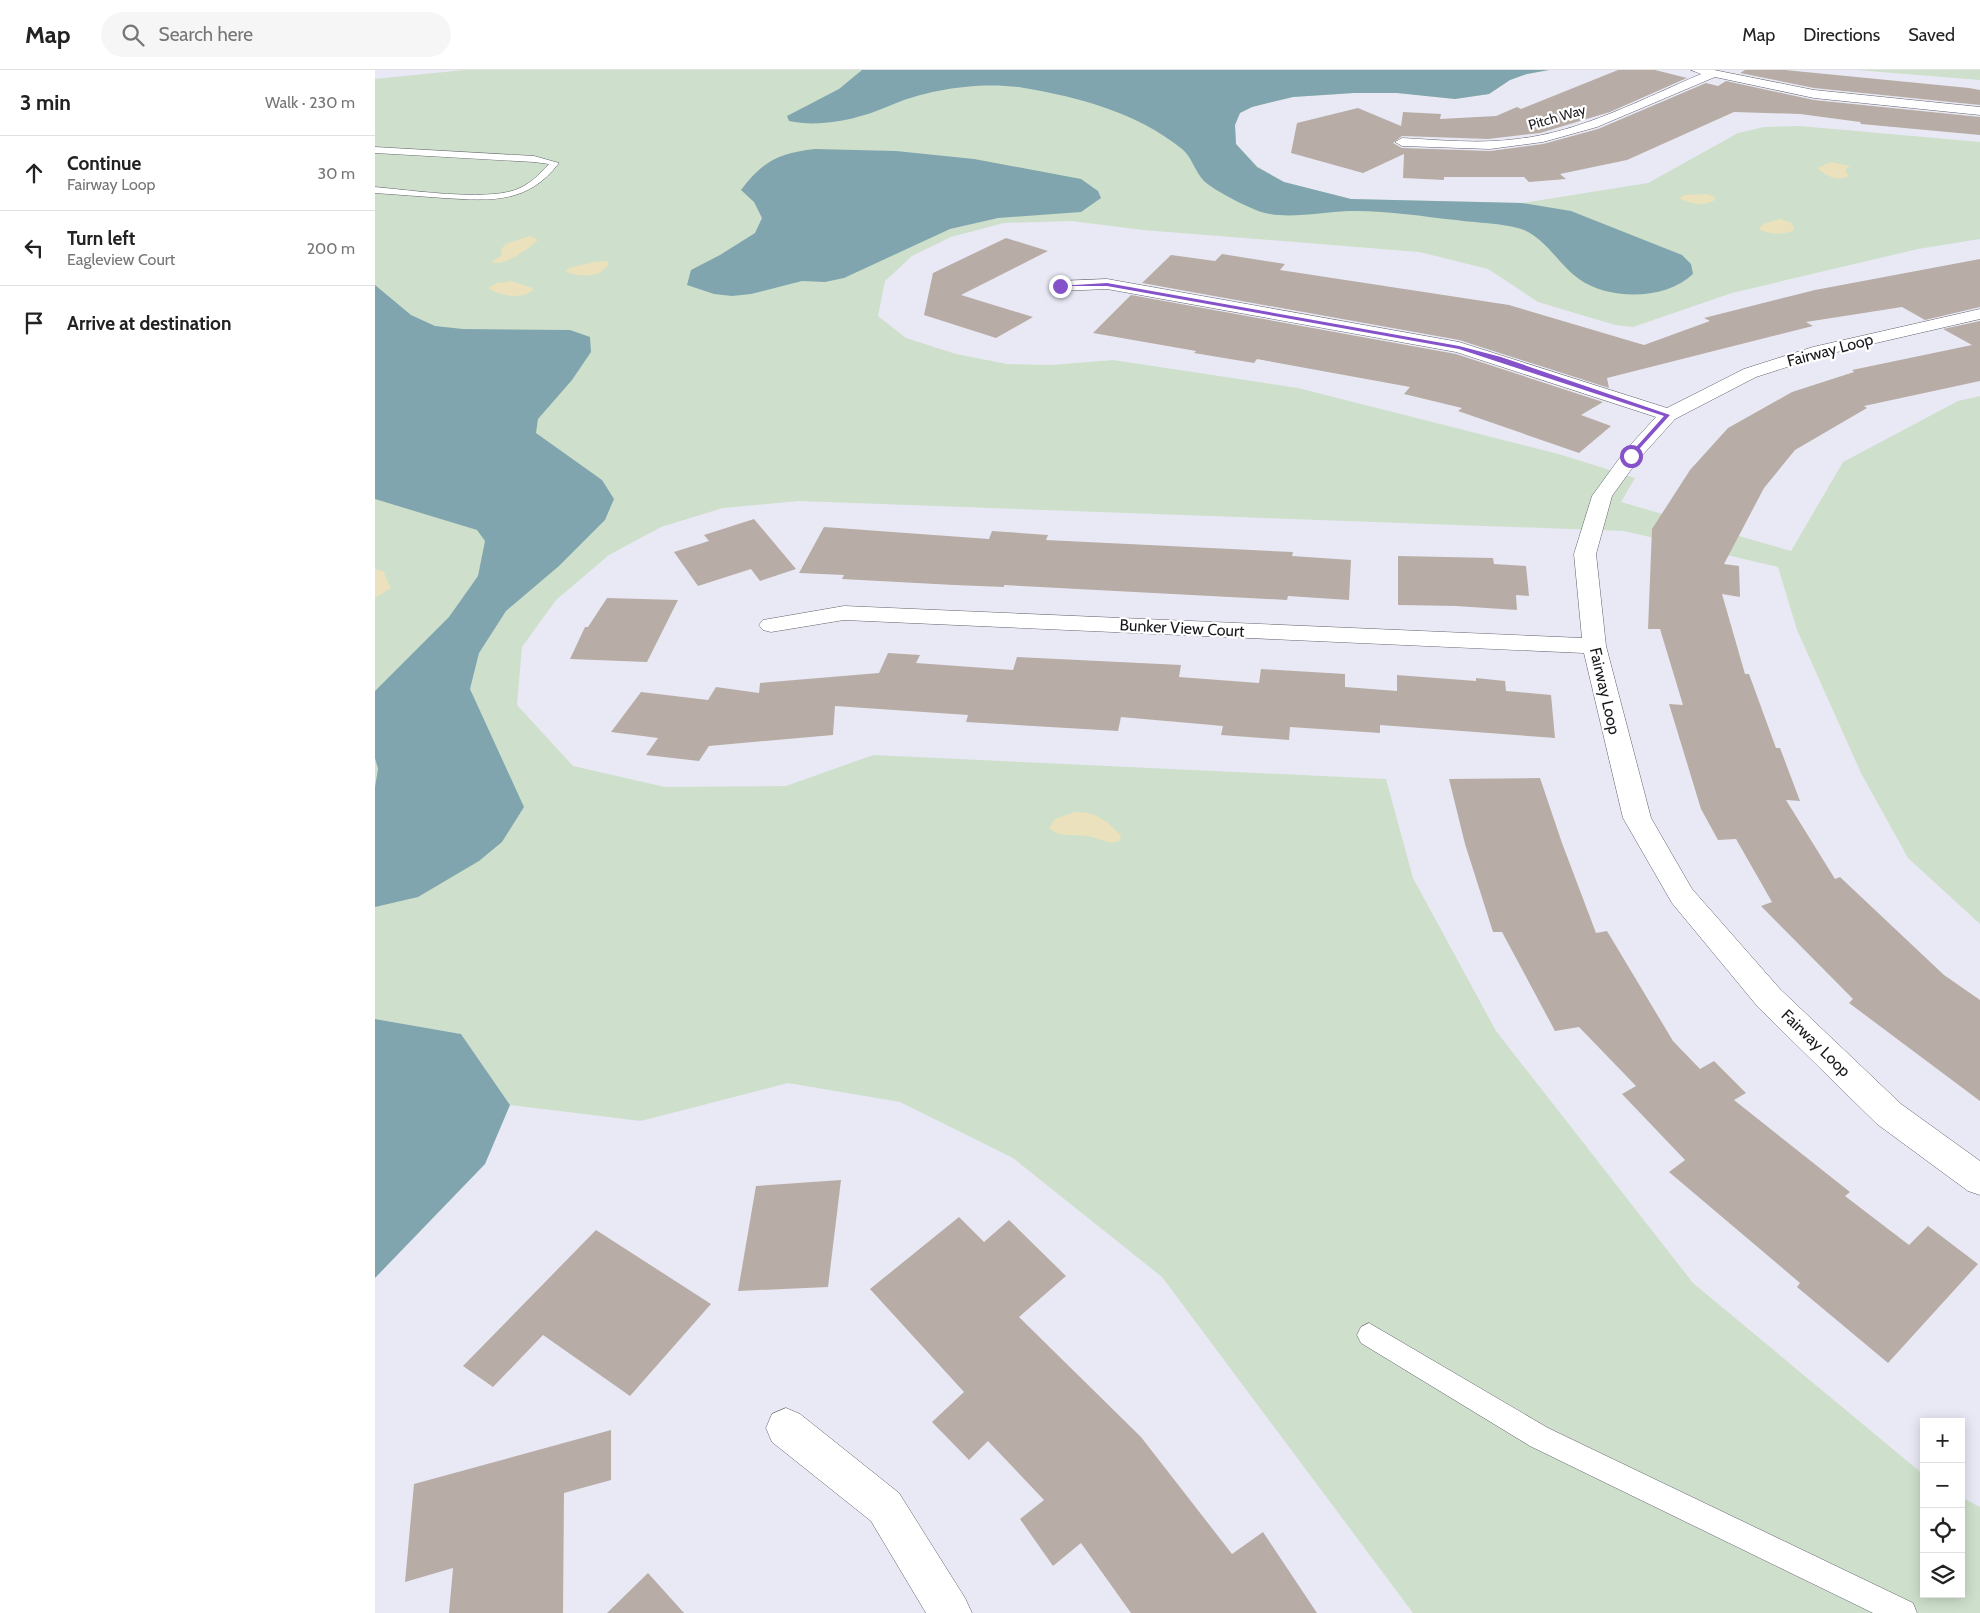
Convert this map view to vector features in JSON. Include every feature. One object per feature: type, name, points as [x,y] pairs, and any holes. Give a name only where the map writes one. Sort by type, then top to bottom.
[{"type":"street","points":[[1697,70],[1814,94],[1980,111]]},
{"type":"street","name":"Pitch Way","points":[[1402,142],[1485,146],[1519,143],[1555,136],[1712,74]]},
{"type":"street","points":[[1060,286],[1107,284],[1459,347],[1668,415]]},
{"type":"street","name":"Fairway Loop","points":[[1980,314],[1819,351],[1750,373],[1668,415],[1631,456],[1602,496],[1585,554],[1594,646],[1637,818],[1682,896],[1769,998],[1882,1107],[1980,1180]]},
{"type":"street","name":"Bunker View Court","points":[[771,625],[844,613],[1594,646]]},
{"type":"street","points":[[786,1428],[885,1507],[950,1613]]},
{"type":"lane","points":[[375,150],[534,159],[555,163],[545,176],[528,188],[490,199],[375,190]]},
{"type":"lane","points":[[1369,1335],[1539,1437],[1903,1613]]},
{"type":"green space","points":[[464,70],[1549,70],[1527,74],[1510,80],[1489,94],[1455,99],[1397,93],[1354,93],[1293,97],[1252,107],[1240,113],[1235,125],[1236,144],[1258,167],[1284,182],[1351,199],[1522,203],[1648,183],[1738,133],[1764,127],[1800,126],[1980,142],[1980,239],[1918,249],[1732,293],[1633,327],[1615,325],[1538,302],[1488,269],[1419,252],[1143,230],[1071,221],[1004,223],[951,237],[912,256],[885,281],[878,316],[906,338],[956,354],[1007,364],[1051,365],[1113,360],[1298,388],[1562,455],[1635,478],[1621,502],[1791,551],[1843,462],[1958,401],[1980,396],[1980,924],[1908,858],[1861,773],[1797,630],[1778,567],[1624,531],[799,501],[723,508],[661,527],[609,555],[556,600],[522,647],[517,705],[573,766],[665,787],[786,786],[873,755],[1386,779],[1413,878],[1496,1031],[1693,1283],[1920,1472],[1920,1598],[1965,1598],[1965,1499],[1980,1507],[1980,1613],[1413,1613],[1162,1277],[1013,1158],[900,1102],[788,1083],[641,1121],[510,1105],[461,1034],[375,1019],[375,79]]},
{"type":"green space","points":[[1856,70],[1980,70],[1980,80]]},
{"type":"sand","points":[[1831,162],[1850,166],[1845,170],[1849,176],[1844,178],[1832,177],[1817,168]]},
{"type":"sand","points":[[1705,194],[1714,196],[1715,200],[1697,204],[1679,198],[1684,195]]},
{"type":"sand","points":[[1780,219],[1792,223],[1794,230],[1777,234],[1759,229],[1763,224]]},
{"type":"sand","points":[[530,236],[538,240],[509,260],[496,263],[491,262],[502,255],[501,249],[506,244]]},
{"type":"sand","points":[[606,261],[609,263],[601,272],[596,274],[584,276],[566,272],[569,268]]},
{"type":"sand","points":[[511,281],[533,290],[523,295],[511,296],[488,288],[497,283]]},
{"type":"sand","points":[[375,569],[383,571],[391,588],[375,598]]},
{"type":"sand","points":[[1075,812],[1089,813],[1101,818],[1121,836],[1120,840],[1108,842],[1087,836],[1062,834],[1049,828],[1055,819]]},
{"type":"water","points":[[862,70],[1549,70],[1527,74],[1510,80],[1489,94],[1455,99],[1397,93],[1354,93],[1293,97],[1252,107],[1240,113],[1235,125],[1236,144],[1257,167],[1284,182],[1351,199],[1522,203],[1571,211],[1682,255],[1691,264],[1693,274],[1682,283],[1668,289],[1637,295],[1622,294],[1606,291],[1579,279],[1532,234],[1517,228],[1375,211],[1296,215],[1265,213],[1233,199],[1209,185],[1201,177],[1182,149],[1165,136],[1127,116],[1066,96],[1024,88],[991,85],[955,88],[920,95],[865,115],[840,121],[801,123],[789,121],[787,116],[839,89]]},
{"type":"water","points":[[815,149],[896,151],[974,159],[1081,179],[1098,191],[1101,198],[1081,212],[998,218],[950,229],[844,278],[825,282],[802,281],[751,294],[732,296],[714,294],[687,285],[691,270],[720,255],[755,233],[762,218],[754,202],[741,190],[749,180],[773,160],[791,153]]},
{"type":"water","points":[[375,285],[411,315],[435,326],[463,329],[570,330],[590,337],[591,352],[572,380],[538,419],[536,433],[602,480],[614,499],[605,520],[559,566],[506,611],[479,653],[470,689],[524,807],[502,842],[479,861],[418,897],[375,907],[375,787],[378,769],[375,758],[375,691],[449,617],[478,576],[485,541],[477,530],[375,499]]},
{"type":"water","points":[[375,1019],[461,1034],[510,1105],[485,1164],[375,1278]]},
{"type":"building","points":[[1618,70],[1655,70],[1687,78],[1610,112],[1540,133],[1488,139],[1402,136],[1393,143],[1402,148],[1490,151],[1543,144],[1598,129],[1706,83],[1718,86],[1726,81],[1814,100],[1980,117],[1980,135],[1861,124],[1860,122],[1800,114],[1734,112],[1627,160],[1560,174],[1566,179],[1529,182],[1524,177],[1444,177],[1444,180],[1403,178],[1404,154],[1363,173],[1291,153],[1297,123],[1358,108],[1401,126],[1403,112],[1441,114],[1440,119],[1496,116],[1517,107],[1521,109]]},
{"type":"building","points":[[1745,70],[1785,70],[1969,88],[1980,90],[1980,105],[1814,88],[1740,73]]},
{"type":"building","points":[[1006,238],[1048,251],[961,295],[1033,317],[996,338],[924,315],[933,273]]},
{"type":"building","points":[[1222,254],[1285,264],[1280,270],[1509,305],[1644,345],[1710,321],[1704,318],[1815,290],[1980,259],[1980,307],[1925,320],[1902,307],[1806,322],[1813,326],[1607,378],[1609,388],[1459,340],[1142,283],[1171,255],[1215,261]]},
{"type":"building","points":[[1131,295],[1456,354],[1603,402],[1581,415],[1611,426],[1579,453],[1458,411],[1462,408],[1404,394],[1410,387],[1257,359],[1254,363],[1194,353],[1196,351],[1093,333]]},
{"type":"building","points":[[1980,321],[1980,381],[1864,406],[1867,408],[1795,450],[1764,488],[1724,564],[1739,566],[1740,597],[1722,594],[1745,674],[1749,674],[1776,748],[1780,748],[1800,801],[1786,800],[1835,879],[1840,877],[1944,975],[1980,1000],[1980,1101],[1849,1003],[1853,999],[1761,906],[1772,902],[1736,839],[1718,840],[1701,809],[1669,704],[1683,705],[1660,629],[1648,629],[1652,529],[1690,470],[1728,428],[1792,392],[1854,372],[1852,370],[1972,345],[1943,329]]},
{"type":"building","points":[[754,519],[796,569],[760,581],[751,569],[698,586],[674,552],[709,541],[704,535]]},
{"type":"building","points":[[824,527],[989,539],[992,531],[1048,535],[1046,540],[1293,552],[1292,556],[1351,560],[1349,600],[1288,596],[1287,600],[1004,585],[1004,587],[954,585],[842,579],[844,575],[799,573]]},
{"type":"building","points":[[1398,556],[1493,558],[1494,564],[1526,566],[1529,596],[1516,595],[1517,610],[1398,605]]},
{"type":"building","points":[[607,598],[678,600],[647,662],[570,659],[585,627],[588,627]]},
{"type":"building","points":[[888,653],[920,655],[916,663],[1013,670],[1017,657],[1181,665],[1179,677],[1259,683],[1261,669],[1345,674],[1345,687],[1397,691],[1397,675],[1476,681],[1476,678],[1505,681],[1506,691],[1551,695],[1555,738],[1380,725],[1380,733],[1290,727],[1289,740],[1221,735],[1223,726],[1121,717],[1118,731],[966,722],[968,715],[835,706],[833,735],[709,746],[699,761],[646,755],[658,738],[611,732],[641,692],[708,700],[716,687],[759,693],[760,683],[879,673]]},
{"type":"building","points":[[1540,778],[1596,933],[1607,931],[1673,1041],[1700,1069],[1714,1061],[1746,1093],[1734,1100],[1850,1192],[1845,1196],[1909,1245],[1928,1226],[1978,1264],[1888,1363],[1797,1287],[1800,1283],[1669,1172],[1685,1160],[1622,1094],[1636,1086],[1579,1027],[1555,1031],[1502,932],[1493,932],[1465,844],[1449,779]]},
{"type":"building","points":[[841,1180],[828,1287],[738,1291],[756,1186]]},
{"type":"building","points":[[959,1217],[984,1242],[1009,1220],[1066,1276],[1019,1317],[1141,1437],[1232,1554],[1263,1532],[1317,1613],[1131,1613],[1081,1543],[1053,1566],[1020,1519],[1044,1500],[988,1441],[969,1460],[932,1422],[964,1392],[870,1289]]},
{"type":"building","points":[[596,1230],[711,1304],[630,1396],[543,1335],[493,1387],[463,1366]]},
{"type":"building","points":[[611,1430],[611,1480],[564,1493],[563,1613],[449,1613],[453,1568],[405,1582],[414,1484]]},
{"type":"building","points":[[648,1573],[684,1613],[607,1613]]},
{"type":"route","points":[[1060,286],[1107,284],[1459,347],[1500,358],[1668,415],[1631,456]]}]
